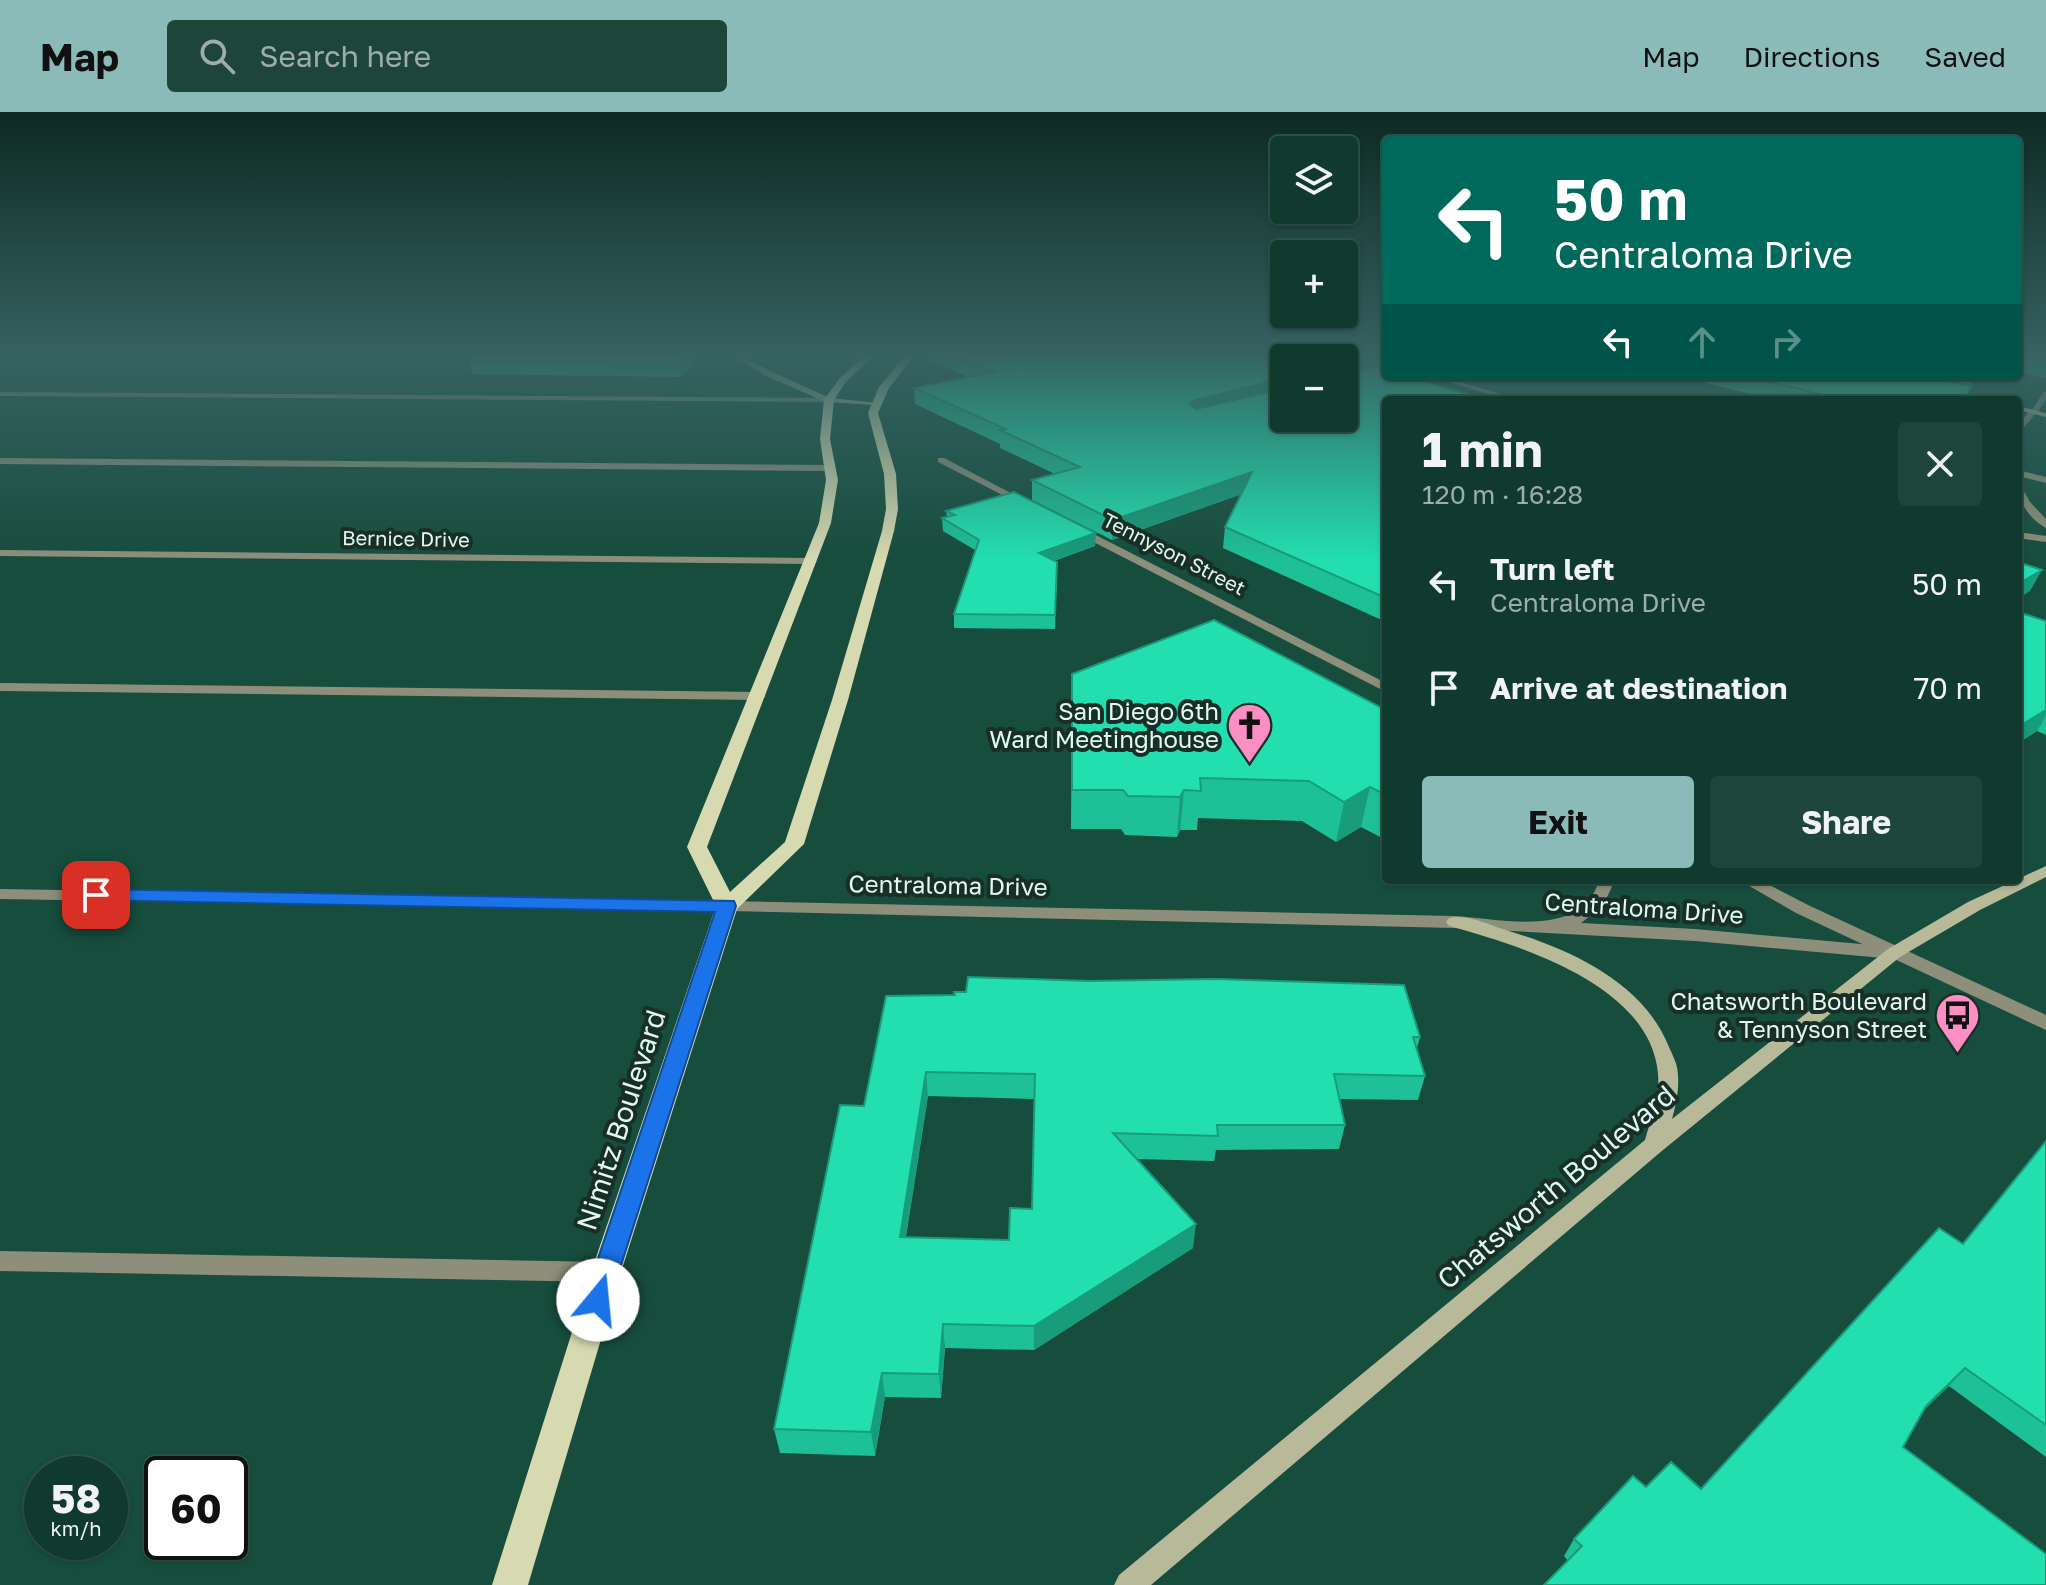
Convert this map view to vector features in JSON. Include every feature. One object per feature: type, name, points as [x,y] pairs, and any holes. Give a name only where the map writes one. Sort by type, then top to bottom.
[{"type":"main road","points":[[727,906],[697,847],[825,523],[831,495],[831,468],[825,439],[827,424]]},
{"type":"main road","name":"Nimitz Boulevard","points":[[510,1585],[606,1272],[727,906],[794,844],[840,700],[892,509],[890,474],[876,424]]},
{"type":"main road","name":"Chatsworth Boulevard","points":[[2022,883],[2046,871]]},
{"type":"main road","name":"Chatsworth Boulevard","points":[[1129,1585],[1655,1144],[1894,953],[1974,906],[2019,884]]},
{"type":"main road","points":[[1455,922],[1503,933],[1541,947],[1580,966],[1633,1007],[1657,1037],[1668,1069],[1655,1144]]},
{"type":"street","points":[[941,460],[1040,510]]},
{"type":"street","points":[[0,461],[831,468]]},
{"type":"street","points":[[2022,474],[2046,480]]},
{"type":"street","points":[[2022,496],[2046,525]]},
{"type":"street","name":"Tennyson Street","points":[[1068,525],[1382,686]]},
{"type":"street","points":[[2022,536],[2046,539]]},
{"type":"street","name":"Bernice Drive","points":[[0,553],[812,561]]},
{"type":"street","points":[[0,687],[759,696]]},
{"type":"street","points":[[1548,927],[1571,922],[1584,915],[1596,905],[1605,884]]},
{"type":"street","points":[[1755,884],[2046,1023]]},
{"type":"street","name":"Centraloma Drive","points":[[0,894],[1455,922],[1695,935],[1894,953]]},
{"type":"street","points":[[0,1261],[606,1272]]},
{"type":"building","points":[[994,424],[1270,424],[1270,432],[1358,432],[1358,424],[1382,424],[1382,596],[1225,527],[1252,472],[1113,520],[1032,480],[1080,467],[1000,430],[1006,429]]},
{"type":"building","points":[[1014,492],[1096,533],[1039,553],[1057,562],[1055,615],[954,614],[979,540],[942,518],[955,515],[946,511]]},
{"type":"building","points":[[2022,563],[2042,570],[2022,582]]},
{"type":"building","points":[[2022,613],[2046,621],[2046,710],[2022,725]]},
{"type":"building","points":[[1214,620],[1382,708],[1382,793],[1370,787],[1344,802],[1309,781],[1200,778],[1201,791],[1184,790],[1180,797],[1128,796],[1123,790],[1072,790],[1072,674]]},
{"type":"building","points":[[968,977],[1089,981],[1215,979],[1404,985],[1420,1037],[1413,1037],[1425,1076],[1334,1074],[1345,1125],[1217,1125],[1218,1136],[1113,1133],[1196,1224],[1034,1326],[943,1324],[939,1374],[882,1373],[871,1432],[774,1429],[840,1105],[864,1106],[886,996],[955,995],[954,992],[966,992]],"holes":[[[926,1072],[1035,1074],[1032,1209],[1010,1208],[1009,1240],[900,1237]]]},
{"type":"building","points":[[2046,1141],[2046,1425],[1965,1368],[1926,1406],[1903,1447],[2046,1554],[2046,1585],[1544,1585],[1582,1546],[1574,1539],[1633,1476],[1646,1487],[1671,1462],[1701,1489],[1939,1228],[1963,1244]]},
{"type":"place","name":"San Diego 6th Ward Meetinghouse","points":[[1250,765]]},
{"type":"place","name":"Chatsworth Boulevard & Tennyson Street","points":[[1958,1055]]},
{"type":"route","points":[[96,895],[727,906],[598,1300]]}]
